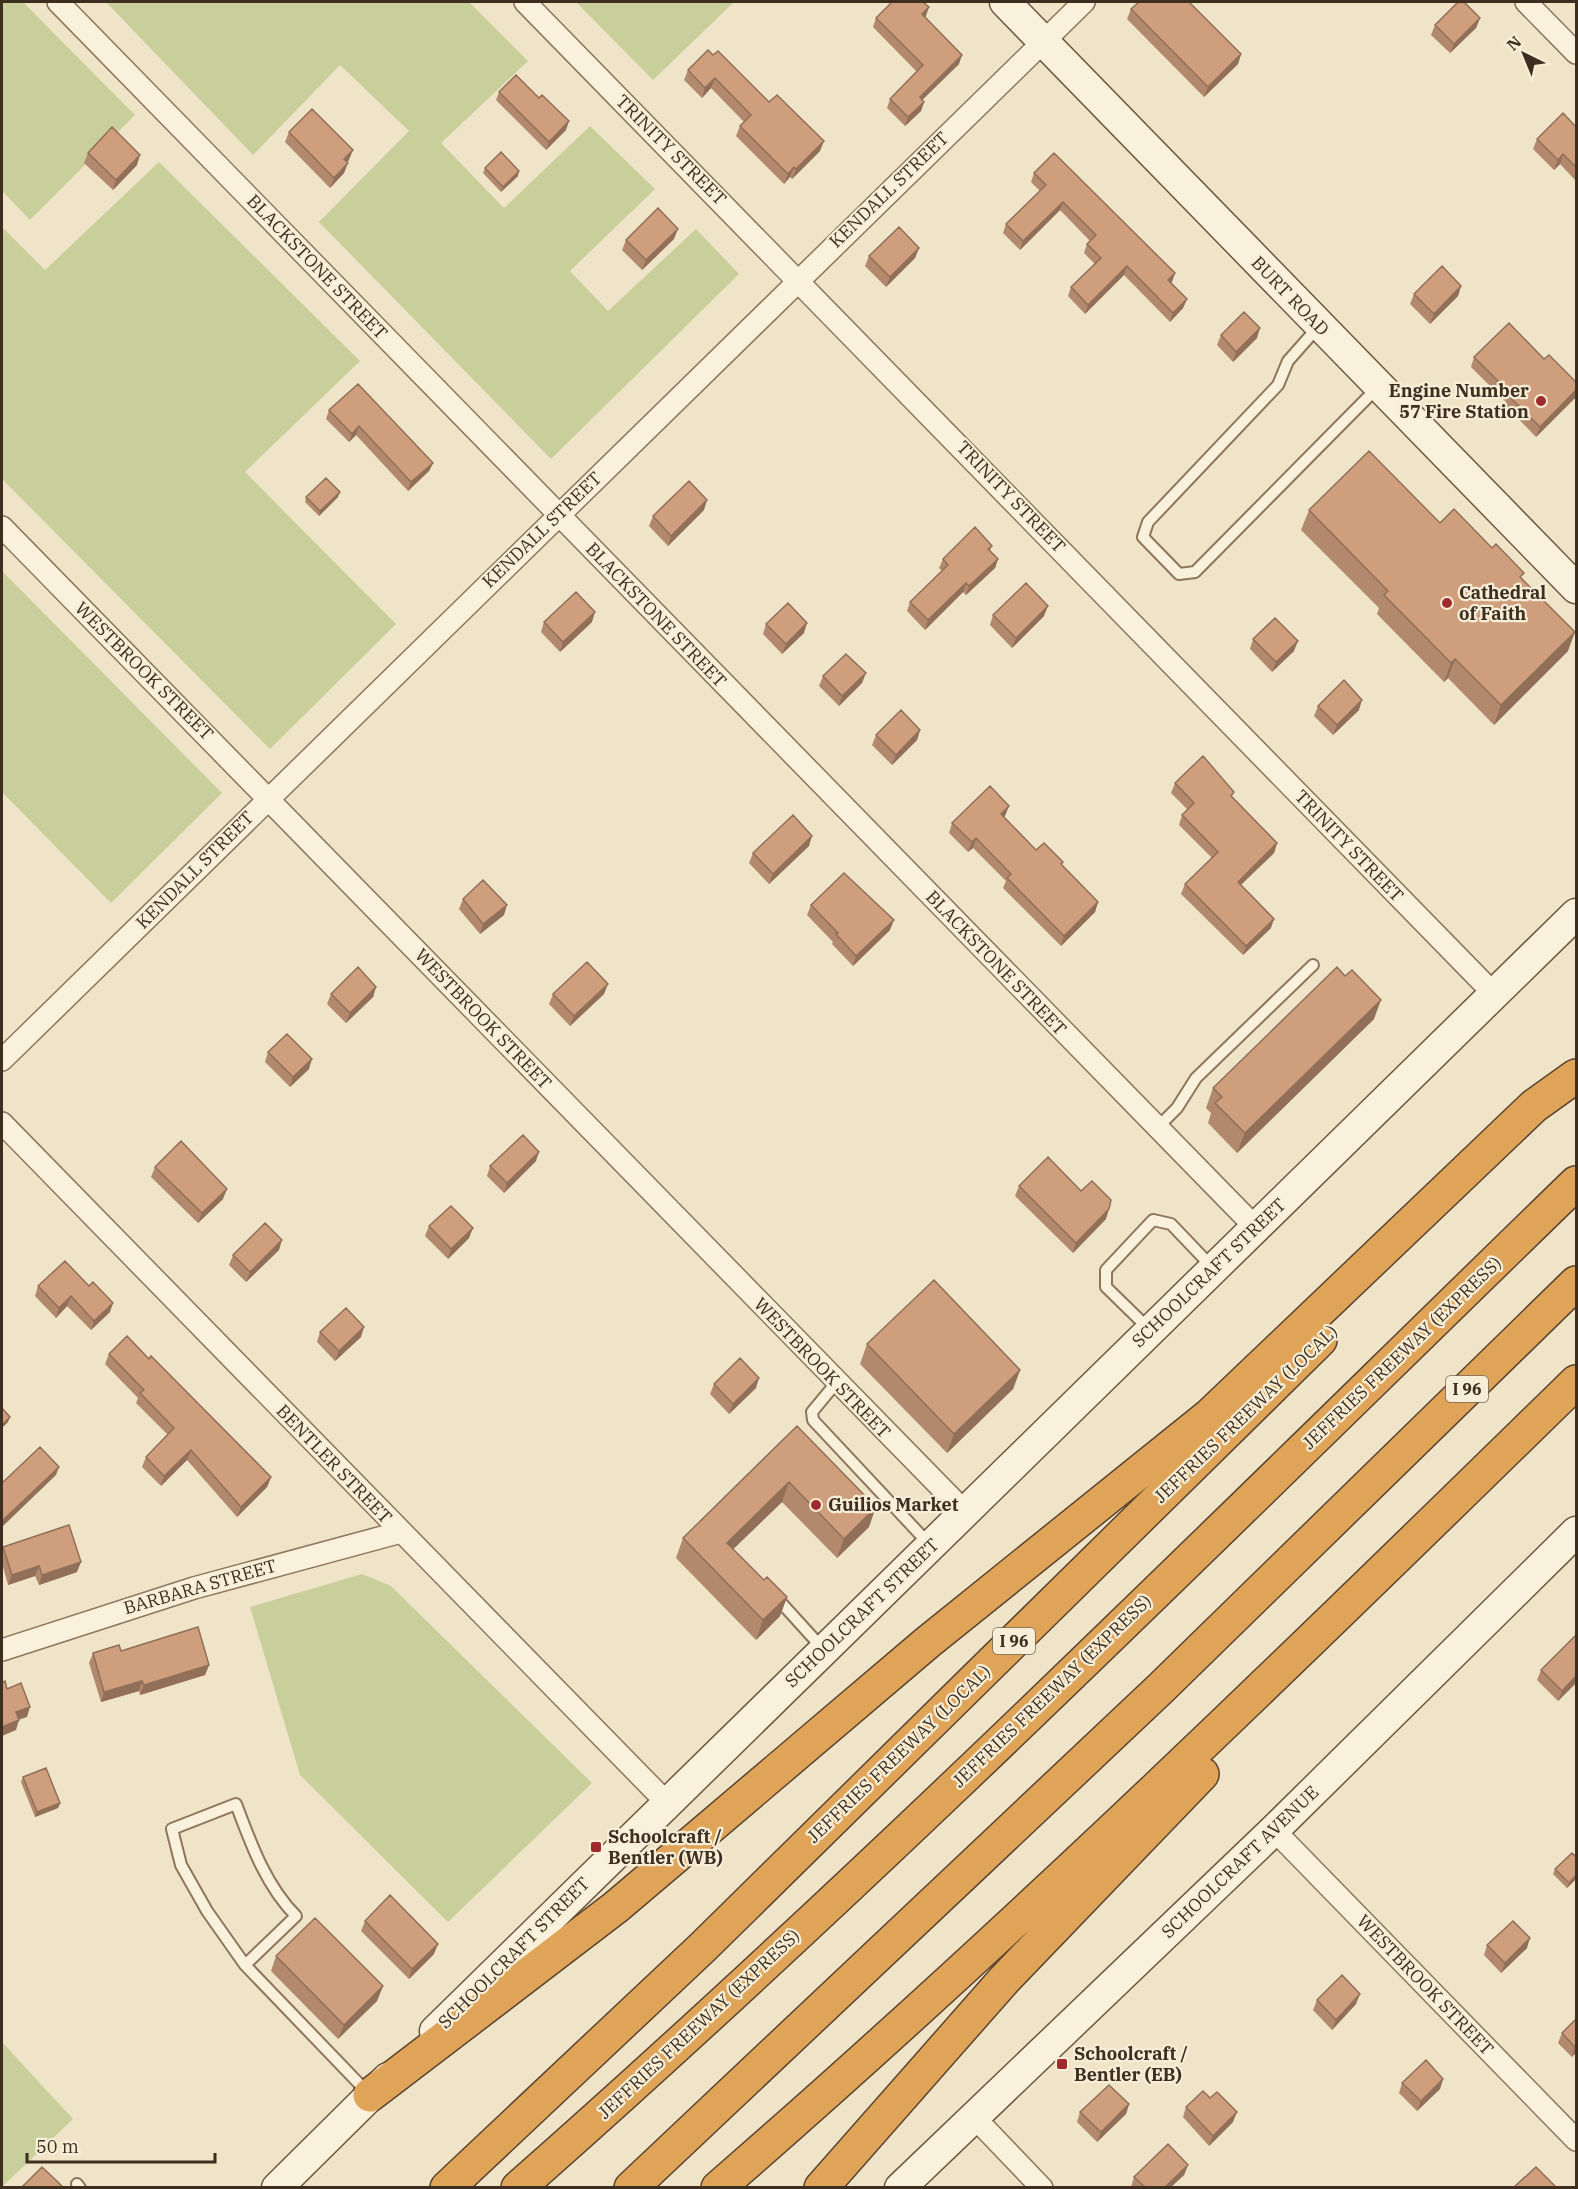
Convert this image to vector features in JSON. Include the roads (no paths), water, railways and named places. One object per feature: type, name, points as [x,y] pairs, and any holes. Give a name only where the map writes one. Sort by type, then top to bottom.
[{"type":"highway","points":[[370,2095],[616,1907],[928,1642],[1210,1415],[1534,1106],[1576,1076]]},
{"type":"highway","name":"JEFFRIES FREEWAY (LOCAL)","points":[[447,2187],[703,1947],[1576,1089]]},
{"type":"highway","name":"JEFFRIES FREEWAY (EXPRESS)","points":[[518,2187],[676,2048],[1006,1737],[1576,1183]]},
{"type":"highway","name":"I 96","points":[[631,2187],[1161,1688],[1576,1283]]},
{"type":"highway","points":[[718,2187],[910,2019],[1254,1697],[1576,1382]]},
{"type":"highway","points":[[821,2187],[1004,1980],[1286,1686],[1401,1553]]},
{"type":"main road","name":"BURT ROAD","points":[[1005,2],[1576,588]]},
{"type":"main road","name":"SCHOOLCRAFT STREET","points":[[277,2187],[1576,914]]},
{"type":"main road","name":"SCHOOLCRAFT AVENUE","points":[[900,2187],[975,2118],[1573,1543]]},
{"type":"street","name":"BLACKSTONE STREET","points":[[58,2],[1256,1228]]},
{"type":"street","name":"TRINITY STREET","points":[[525,2],[1494,994]]},
{"type":"street","name":"KENDALL STREET","points":[[2,1060],[798,279],[1084,2]]},
{"type":"street","points":[[1526,2],[1576,53]]},
{"type":"street","name":"WESTBROOK STREET","points":[[2,527],[836,1383],[965,1512]]},
{"type":"street","name":"BENTLER STREET","points":[[2,1123],[667,1803]]},
{"type":"street","name":"BARBARA STREET","points":[[2,1650],[184,1591],[401,1532]]},
{"type":"street","name":"WESTBROOK STREET","points":[[1274,1830],[1576,2140]]},
{"type":"street","points":[[975,2118],[1042,2187]]},
{"type":"lane","points":[[1319,326],[1288,361],[1278,385],[1148,522],[1143,537],[1179,574],[1195,572],[1378,387]]},
{"type":"lane","points":[[1157,1128],[1177,1108],[1196,1078],[1313,965]]},
{"type":"lane","points":[[1150,1331],[1106,1287],[1106,1270],[1153,1220],[1171,1224],[1214,1269]]},
{"type":"lane","points":[[836,1383],[812,1412],[813,1420],[930,1546]]},
{"type":"lane","points":[[768,1588],[824,1650]]},
{"type":"lane","points":[[245,1965],[296,1916],[282,1902],[255,1854],[236,1804],[172,1829],[181,1865],[207,1911],[245,1965],[370,2095]]},
{"type":"place","name":"Engine Number 57 Fire Station","points":[[1541,401]]},
{"type":"place","name":"Cathedral of Faith","points":[[1447,603]]},
{"type":"place","name":"Guilios Market","points":[[816,1505]]},
{"type":"place","name":"Schoolcraft / Bentler (WB)","points":[[596,1847]]},
{"type":"place","name":"Schoolcraft / Bentler (EB)","points":[[1062,2064]]}]
